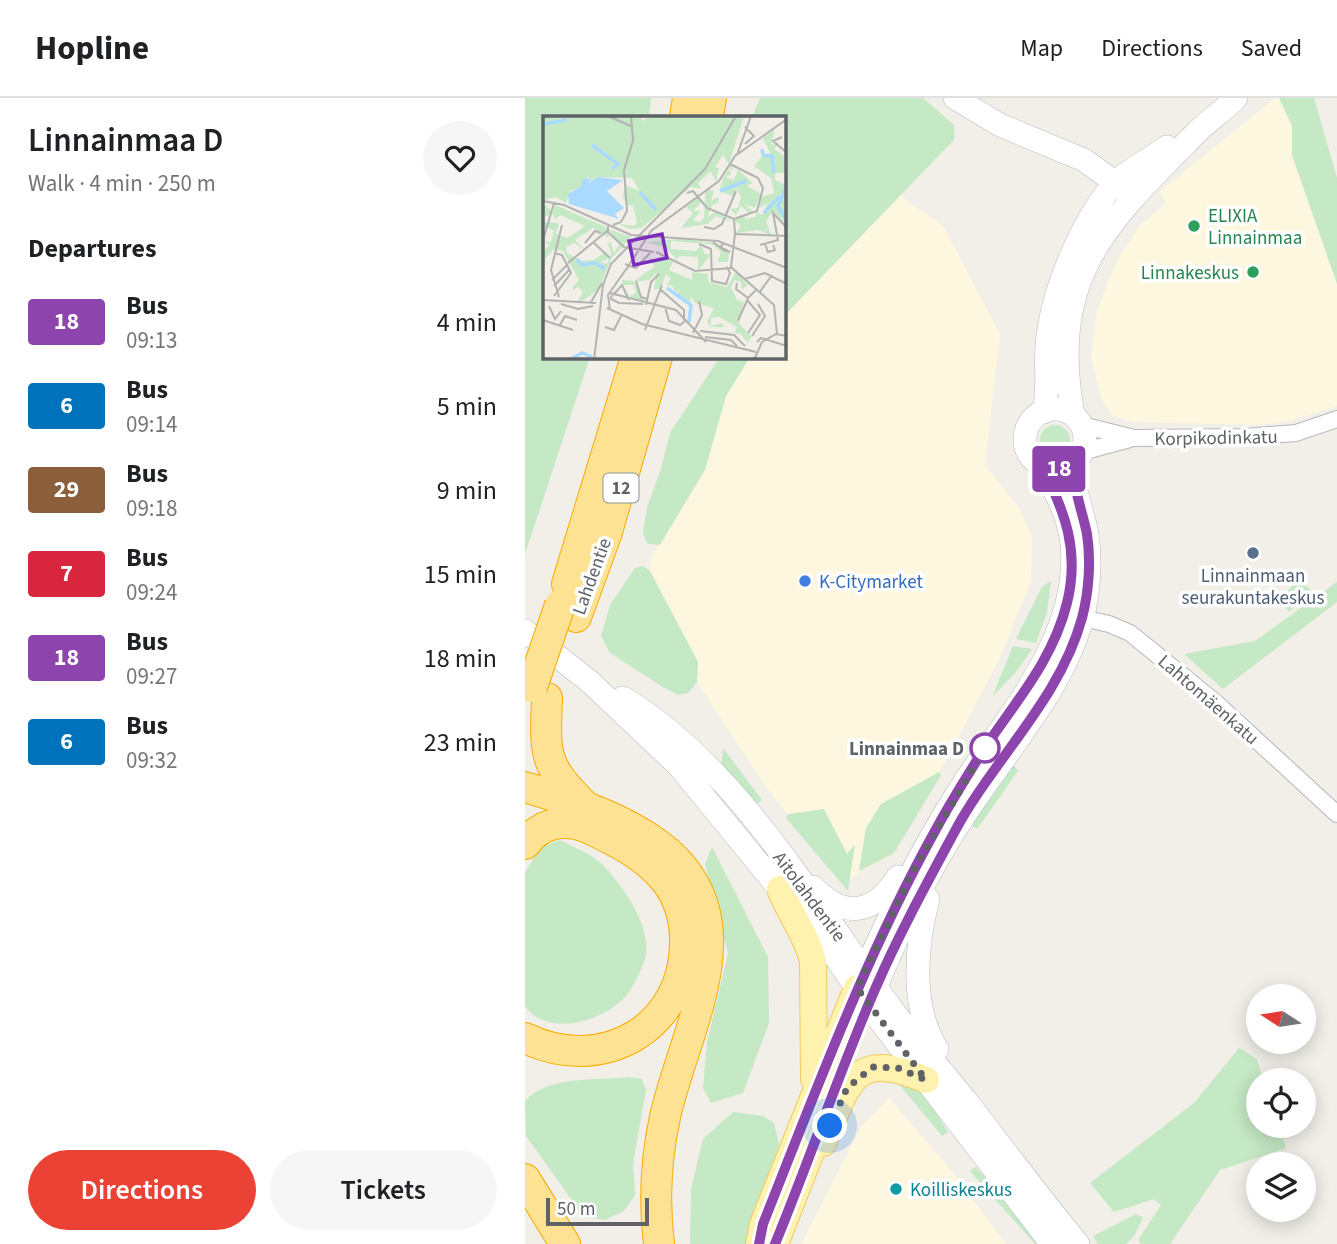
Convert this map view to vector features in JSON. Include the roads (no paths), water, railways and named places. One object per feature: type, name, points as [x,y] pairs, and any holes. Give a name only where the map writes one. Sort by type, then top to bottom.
[{"type":"highway","points":[[685,116],[688,98]]},
{"type":"highway","points":[[708,116],[711,98]]},
{"type":"highway","name":"Lahdentie","points":[[568,611],[635,359]]},
{"type":"highway","name":"Lahdentie","points":[[525,750],[535,696],[568,611],[607,532],[656,359]]},
{"type":"highway","points":[[535,696],[550,765],[580,814]]},
{"type":"highway","points":[[525,787],[580,814],[645,860],[666,881],[680,906],[686,957],[671,999],[646,1029],[633,1038],[611,1047],[583,1051],[553,1048],[525,1038]]},
{"type":"highway","points":[[525,803],[580,814],[644,835],[680,864],[701,900],[710,942],[707,974],[700,1006],[676,1072],[660,1145],[659,1244]]},
{"type":"highway","points":[[525,844],[532,834],[548,824],[580,814]]},
{"type":"highway","points":[[525,1179],[565,1244]]},
{"type":"main road","points":[[955,98],[1000,125],[1084,160],[1119,197]]},
{"type":"main road","points":[[1044,412],[1048,383],[1045,356],[1052,308],[1059,284],[1119,197],[1236,98]]},
{"type":"main road","points":[[758,1244],[763,1224],[813,1101],[984,749],[1073,616],[1090,560],[1087,533],[1073,480],[1085,434],[1077,420],[1066,366],[1068,317],[1076,283],[1119,197]]},
{"type":"main road","points":[[1073,616],[1072,545],[1066,516],[1042,466],[1032,457],[1025,443],[1029,425],[1044,412],[1064,410],[1077,420]]},
{"type":"main road","points":[[1042,466],[1059,469],[1078,457]]},
{"type":"main road","name":"Aitolahdentie","points":[[525,631],[589,681],[678,765],[780,889],[966,1100],[1078,1244]]},
{"type":"main road","name":"Aitolahdentie","points":[[589,681],[662,724],[694,751],[786,863],[926,1080],[1052,1244]]},
{"type":"main road","points":[[786,863],[823,898],[834,905],[854,910],[880,900],[906,864],[945,830]]},
{"type":"main road","points":[[945,830],[923,919],[920,1005],[923,1024],[966,1100]]},
{"type":"main road","points":[[780,889],[793,919],[809,944],[813,961],[813,1101]]},
{"type":"main road","points":[[775,1244],[803,1174],[866,988]]},
{"type":"main road","points":[[803,1174],[822,1145],[847,1088],[861,1074],[885,1065],[926,1080]]},
{"type":"street","name":"Korpikodinkatu","points":[[1078,457],[1134,438],[1277,436],[1337,419]]},
{"type":"street","name":"Korpikodinkatu","points":[[1077,420],[1134,438]]},
{"type":"street","name":"Lahtomäenkatu","points":[[1073,616],[1109,624],[1130,633],[1215,702],[1337,814]]},
{"type":"place","name":"ELIXIA Linnainmaa","points":[[1194,226]]},
{"type":"place","name":"Linnakeskus","points":[[1253,272]]},
{"type":"place","name":"Linnainmaan seurakuntakeskus","points":[[1253,553]]},
{"type":"place","name":"K-Citymarket","points":[[805,581]]},
{"type":"place","name":"Linnainmaa D","points":[[985,748]]},
{"type":"place","name":"Koilliskeskus","points":[[896,1189]]}]
